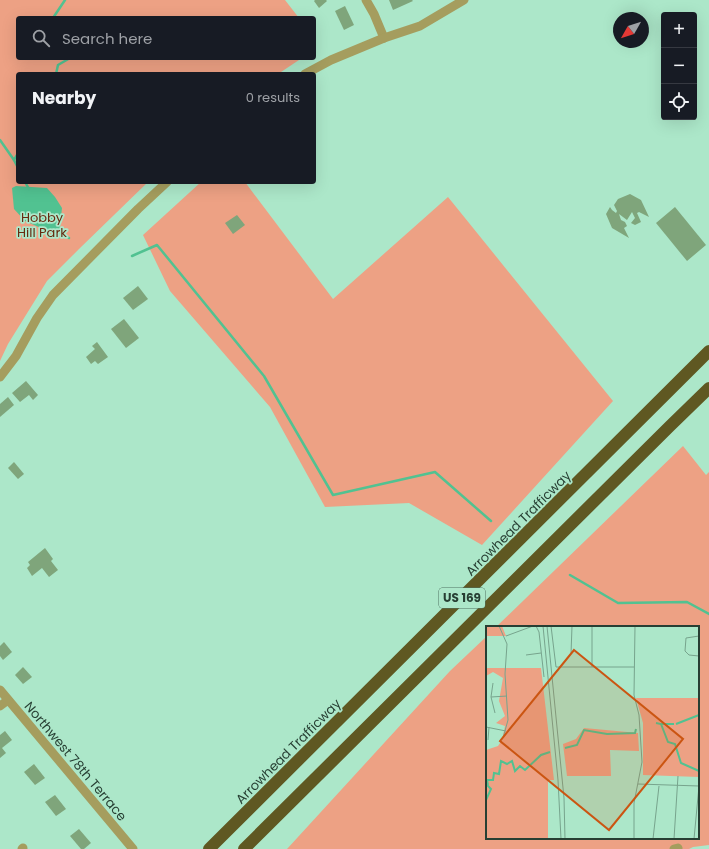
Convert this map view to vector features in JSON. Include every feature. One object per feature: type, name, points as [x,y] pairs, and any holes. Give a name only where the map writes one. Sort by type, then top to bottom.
[{"type":"highway","name":"Arrowhead Trafficway","points":[[209,849],[709,351]]},
{"type":"highway","name":"US 169","points":[[244,849],[709,388]]},
{"type":"street","points":[[366,0],[374,14],[384,38]]},
{"type":"street","points":[[309,72],[331,60],[384,38],[420,26],[464,0]]},
{"type":"street","points":[[0,377],[16,356],[37,318],[53,295],[165,184]]},
{"type":"street","name":"Northwest 78th Terrace","points":[[0,690],[133,849]]},
{"type":"street","points":[[0,706],[8,700]]},
{"type":"green space","name":"Hobby Hill Park","points":[[0,0],[285,0],[297,16],[16,16],[16,60],[299,60],[281,72],[16,72],[16,184],[146,184],[47,281],[8,344],[0,361]]},
{"type":"green space","points":[[199,184],[247,184],[333,299],[448,197],[613,401],[482,545],[409,503],[325,507],[270,407],[170,291],[143,235]]},
{"type":"green space","points":[[683,446],[706,475],[709,472],[709,845],[689,849],[287,849],[450,671],[486,637],[486,839],[699,839],[699,626],[497,626]]},
{"type":"shaded area","points":[[16,186],[47,188],[55,197],[62,208],[59,236],[25,221],[14,209],[12,188]]},
{"type":"building","points":[[389,0],[412,0],[413,1],[393,10]]},
{"type":"building","points":[[314,1],[327,1],[319,8]]},
{"type":"building","points":[[345,6],[354,25],[344,30],[335,11]]},
{"type":"building","points":[[630,194],[641,200],[649,217],[639,212],[637,213],[641,222],[635,225],[631,223],[635,218],[632,212],[627,220],[619,214],[621,220],[625,222],[627,226],[624,228],[629,238],[612,228],[606,214],[610,207],[616,213],[617,211],[614,205],[618,199]]},
{"type":"building","points":[[675,207],[706,245],[687,261],[656,223]]},
{"type":"building","points":[[237,215],[245,225],[233,234],[225,223]]},
{"type":"building","points":[[138,286],[148,299],[133,310],[123,298]]},
{"type":"building","points":[[124,319],[139,338],[126,348],[111,329]]},
{"type":"building","points":[[97,342],[108,357],[98,364],[95,361],[91,364],[86,357],[95,349],[92,346]]},
{"type":"building","points":[[26,381],[38,395],[33,400],[29,395],[20,402],[12,393]]},
{"type":"building","points":[[8,397],[14,405],[0,417],[0,404]]},
{"type":"building","points":[[14,462],[24,474],[18,479],[8,468]]},
{"type":"building","points":[[45,548],[53,559],[51,561],[58,570],[49,577],[42,568],[32,576],[27,568],[30,565],[28,562]]},
{"type":"building","points":[[4,642],[12,652],[3,660],[0,656],[0,646]]},
{"type":"building","points":[[23,667],[32,677],[23,684],[15,675]]},
{"type":"building","points":[[5,731],[12,740],[2,748],[6,753],[0,758],[0,735]]},
{"type":"building","points":[[34,764],[45,778],[35,785],[24,772]]},
{"type":"building","points":[[55,795],[66,809],[56,816],[45,802]]},
{"type":"building","points":[[79,829],[91,843],[84,849],[81,849],[70,836]]},
{"type":"waterway","points":[[54,16],[65,0]]},
{"type":"waterway","points":[[56,72],[58,65],[67,60]]},
{"type":"waterway","points":[[0,140],[14,160]]},
{"type":"waterway","points":[[16,156],[14,160],[16,164]]},
{"type":"waterway","points":[[26,184],[29,189]]},
{"type":"waterway","points":[[57,231],[69,238]]},
{"type":"waterway","points":[[132,256],[157,245],[264,376],[333,495],[435,472],[491,521]]},
{"type":"waterway","points":[[570,575],[618,603],[687,602],[709,614]]}]
